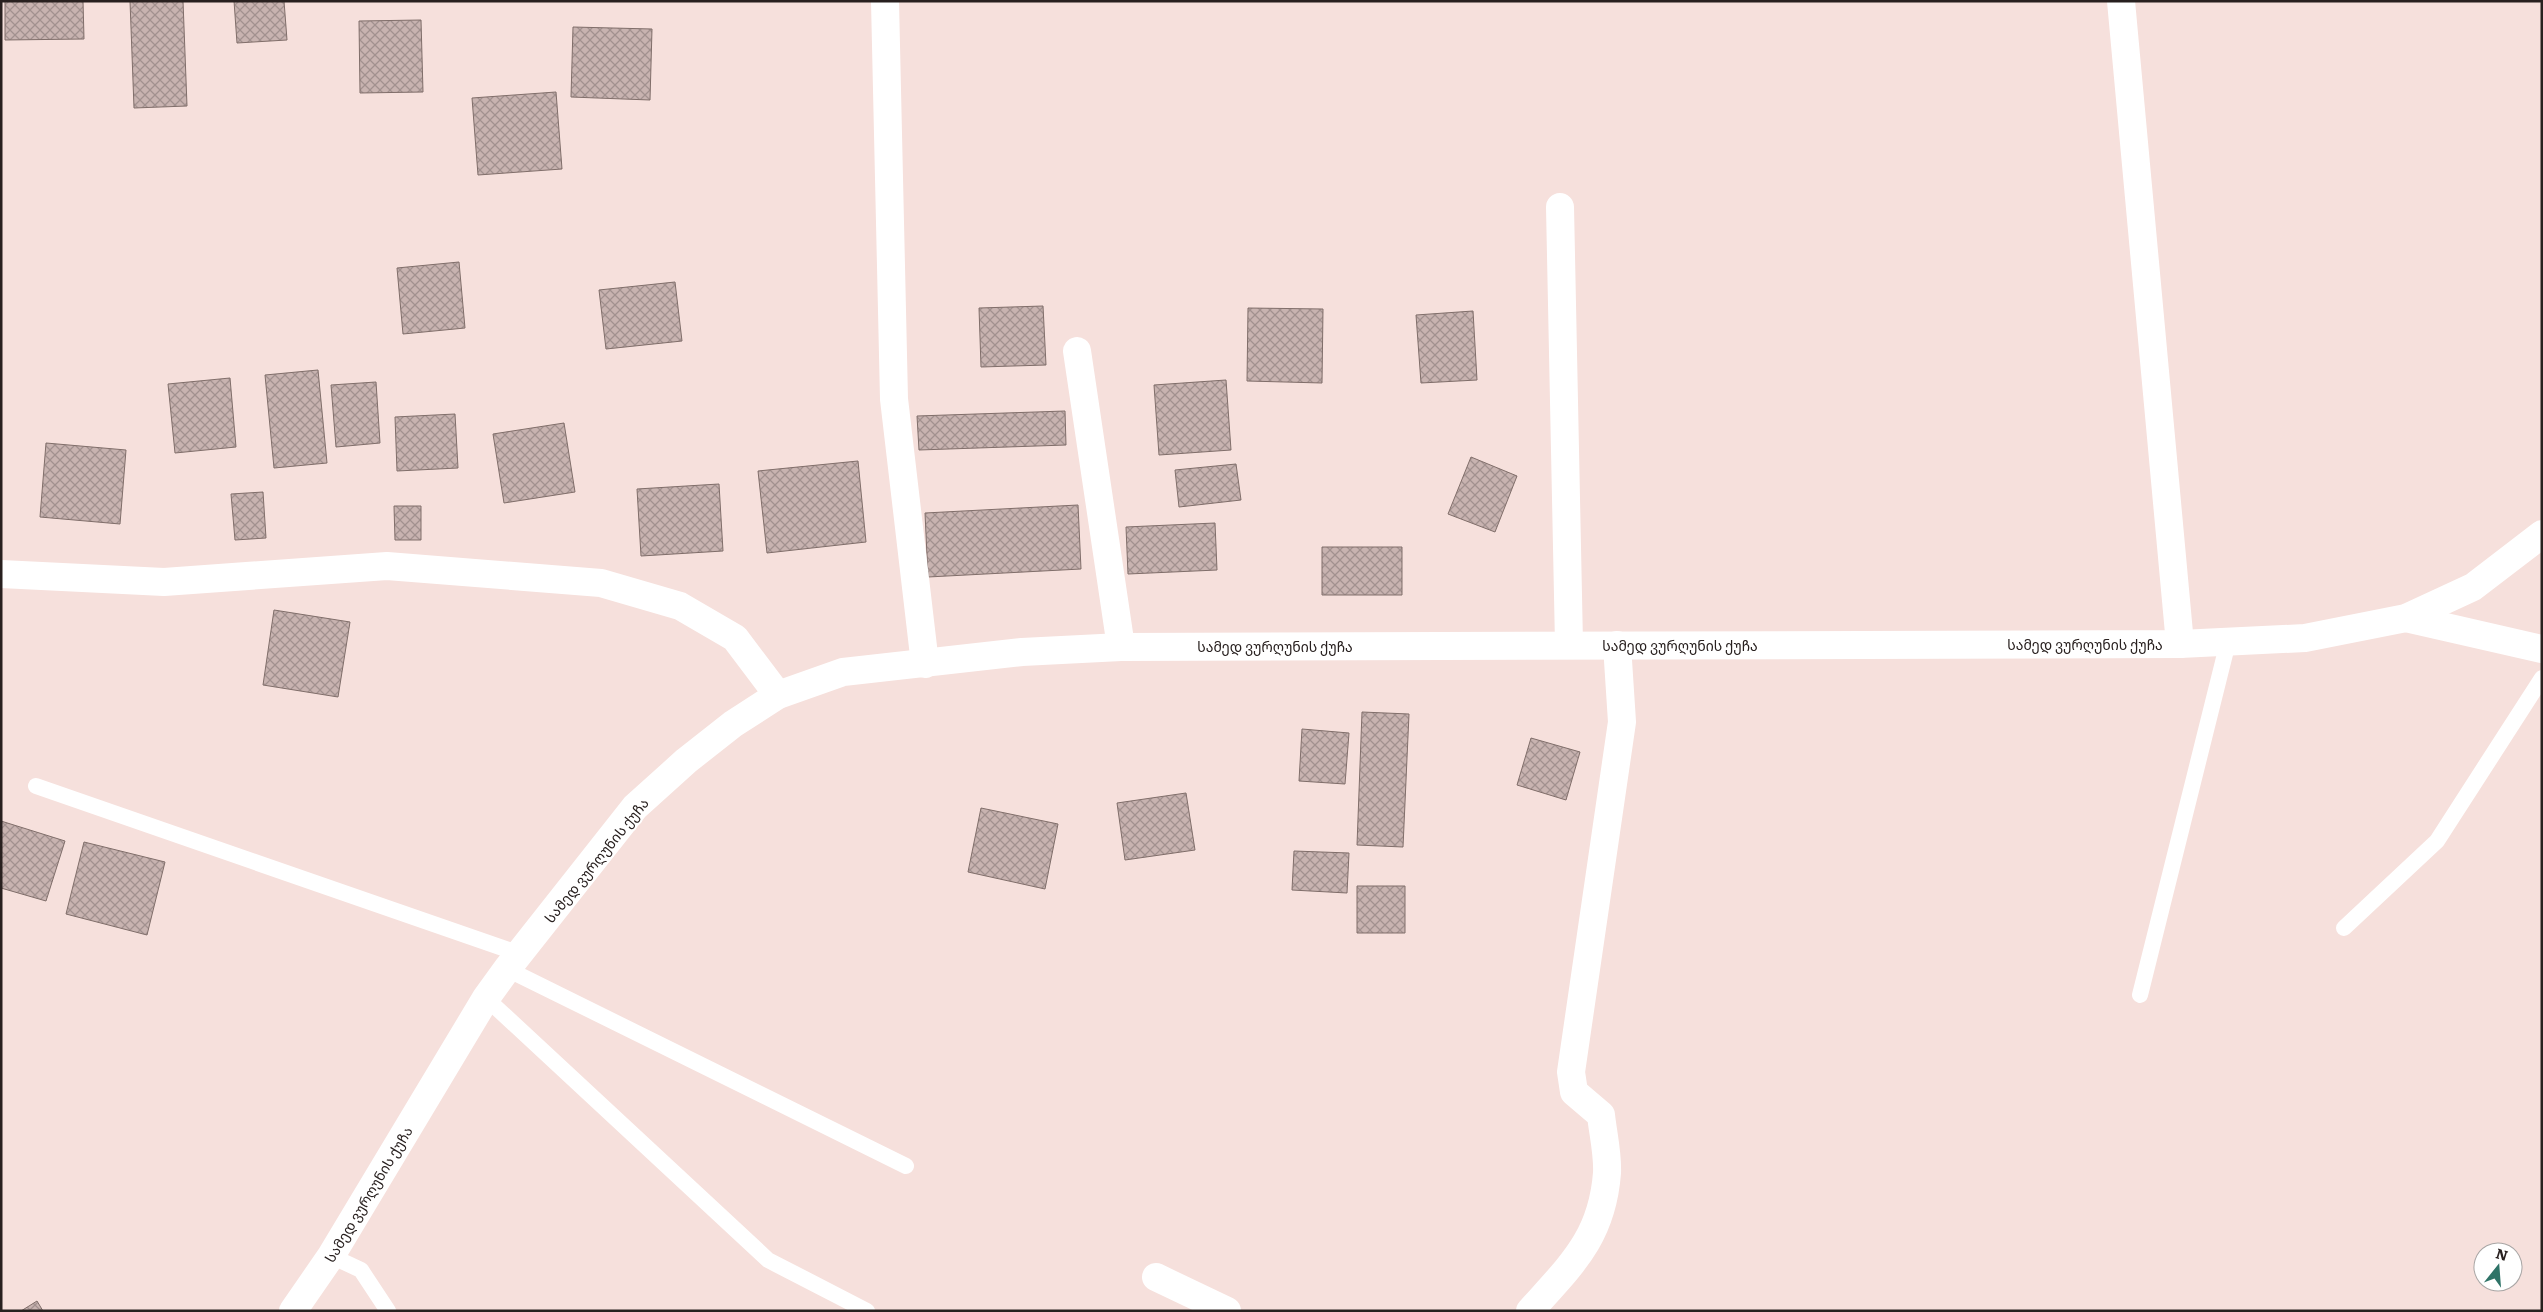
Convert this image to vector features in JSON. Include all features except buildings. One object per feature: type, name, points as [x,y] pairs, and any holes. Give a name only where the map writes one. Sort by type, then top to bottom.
[{"type":"street","points":[[884,1],[894,400],[925,664]]},
{"type":"street","points":[[2121,1],[2180,644]]},
{"type":"street","points":[[1560,207],[1570,644]]},
{"type":"street","points":[[1077,351],[1121,647]]},
{"type":"street","name":"სამედ ვურღუნის ქუჩა","points":[[294,1311],[331,1256],[486,998],[635,807],[686,760],[733,724],[778,695],[843,672],[1022,652],[1121,647],[1570,644],[2180,644],[2305,638],[2406,618],[2473,587],[2538,540]]},
{"type":"street","points":[[1,574],[164,582],[387,566],[601,583],[680,606],[735,638],[778,695]]},
{"type":"street","points":[[2406,618],[2542,649]]},
{"type":"street","points":[[1530,1311],[1582,1252],[1602,1210],[1607,1171],[1602,1115],[1574,1092],[1571,1072],[1622,722],[1617,645]]},
{"type":"street","points":[[1156,1277],[1228,1311]]},
{"type":"lane","points":[[2140,995],[2228,642]]},
{"type":"lane","points":[[2344,928],[2437,842],[2542,678]]},
{"type":"lane","points":[[36,786],[514,961],[906,1166]]},
{"type":"lane","points":[[486,998],[768,1260],[867,1311]]},
{"type":"lane","points":[[331,1256],[361,1270],[388,1311]]}]
